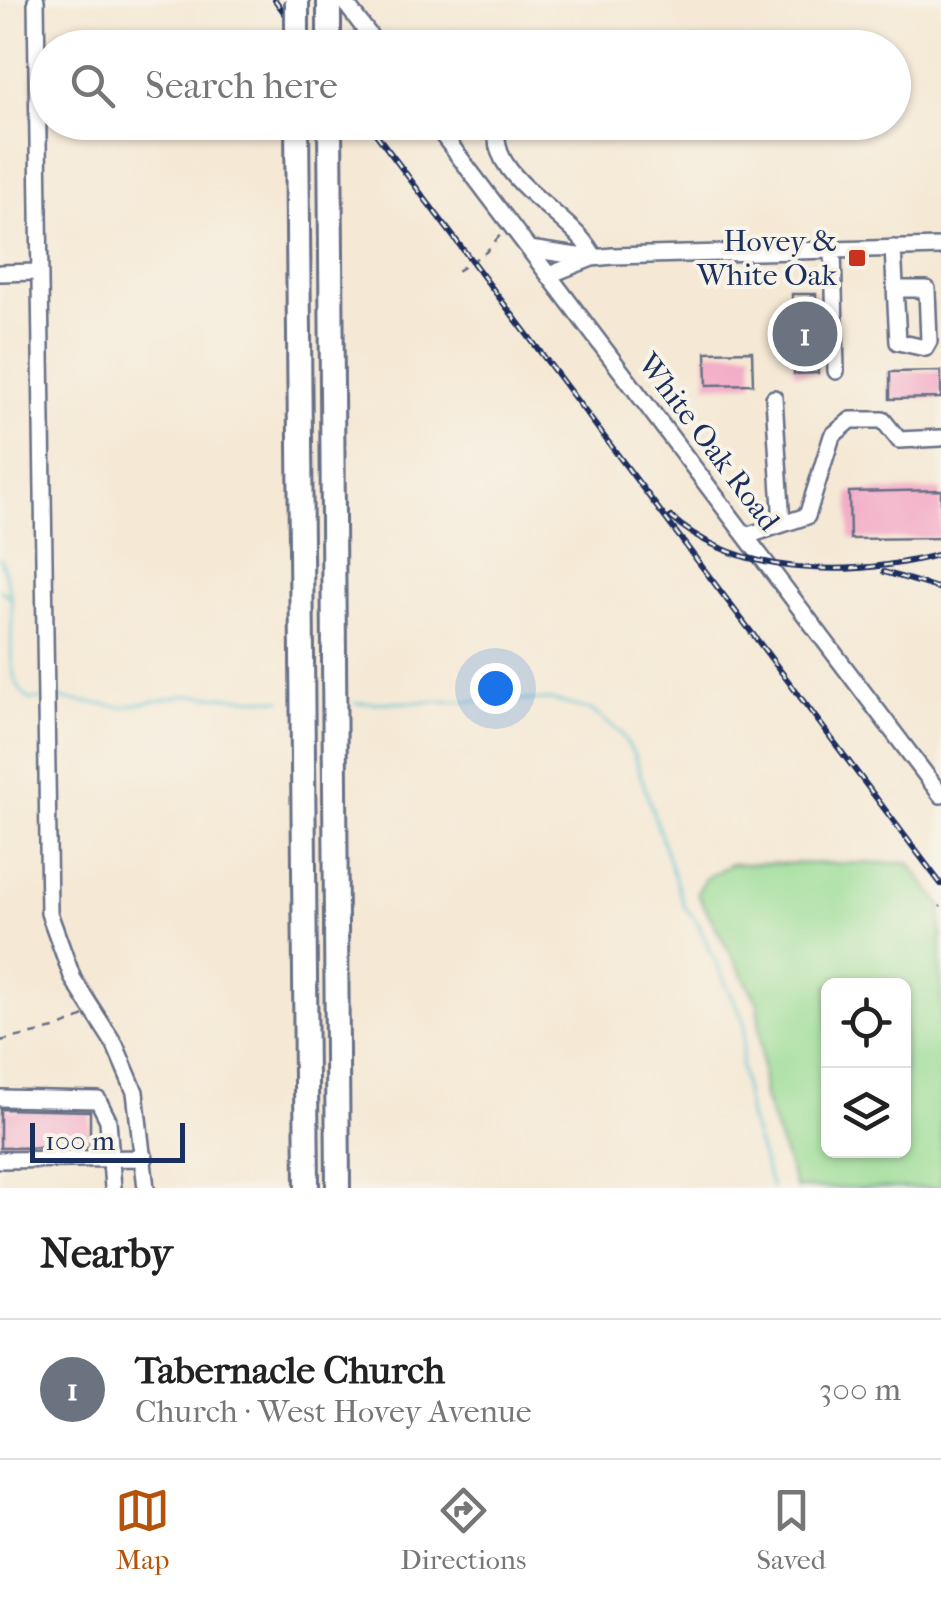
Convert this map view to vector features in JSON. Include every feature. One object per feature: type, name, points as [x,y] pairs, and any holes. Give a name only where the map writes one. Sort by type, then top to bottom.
[{"type":"highway","points":[[297,0],[297,30]]},
{"type":"highway","points":[[328,0],[329,30]]},
{"type":"highway","points":[[297,140],[306,1188]]},
{"type":"highway","points":[[330,140],[338,1188]]},
{"type":"street","points":[[36,0],[36,30]]},
{"type":"street","points":[[344,0],[366,30]]},
{"type":"street","points":[[36,140],[49,913],[72,979],[130,1078],[140,1108],[146,1188]]},
{"type":"street","name":"White Oak Road","points":[[447,140],[941,794]]},
{"type":"street","points":[[499,140],[498,153],[510,169],[585,239],[593,258]]},
{"type":"street","points":[[529,250],[593,258],[941,247]]},
{"type":"street","points":[[893,248],[895,289]]},
{"type":"street","points":[[833,249],[836,371]]},
{"type":"street","points":[[548,275],[593,258]]},
{"type":"street","points":[[0,274],[36,272]]},
{"type":"street","points":[[774,398],[782,524]]},
{"type":"street","points":[[746,536],[807,516],[832,436],[852,420],[884,420],[899,440],[941,438]]},
{"type":"street","points":[[0,1098],[98,1100],[106,1112],[113,1188]]},
{"type":"street","points":[[0,1160],[145,1158]]},
{"type":"path","points":[[457,271],[486,252],[510,224]]},
{"type":"path","points":[[0,1041],[55,1029],[93,1012]]},
{"type":"green space","points":[[909,863],[941,905],[941,1188],[796,1188],[764,1097],[758,1003],[697,893],[706,878],[731,864]]},
{"type":"building","points":[[792,294],[816,294],[818,373],[794,374]]},
{"type":"building","points":[[752,351],[753,384],[707,385],[706,352]]},
{"type":"building","points":[[941,371],[941,398],[890,399],[890,372]]},
{"type":"building","points":[[941,490],[941,538],[850,539],[849,492]]},
{"type":"building","points":[[0,1109],[90,1111],[90,1147],[0,1148]]},
{"type":"waterway","points":[[0,558],[11,598],[15,679],[30,700],[41,699]]},
{"type":"waterway","points":[[0,590],[11,597]]},
{"type":"waterway","points":[[54,698],[123,707],[187,695],[281,700]]},
{"type":"waterway","points":[[355,703],[551,700],[591,710],[621,733],[634,755],[684,906],[696,920],[745,1024],[741,1066],[749,1117],[772,1188]]},
{"type":"railway","points":[[275,0],[297,30]]},
{"type":"railway","points":[[381,140],[941,884]]},
{"type":"railway","points":[[671,517],[699,537],[731,552],[800,567],[873,567],[941,554]]},
{"type":"railway","points":[[884,572],[941,589]]},
{"type":"place","name":"Hovey & White Oak","points":[[857,258]]},
{"type":"place","name":"Tabernacle Church","points":[[805,334]]}]
